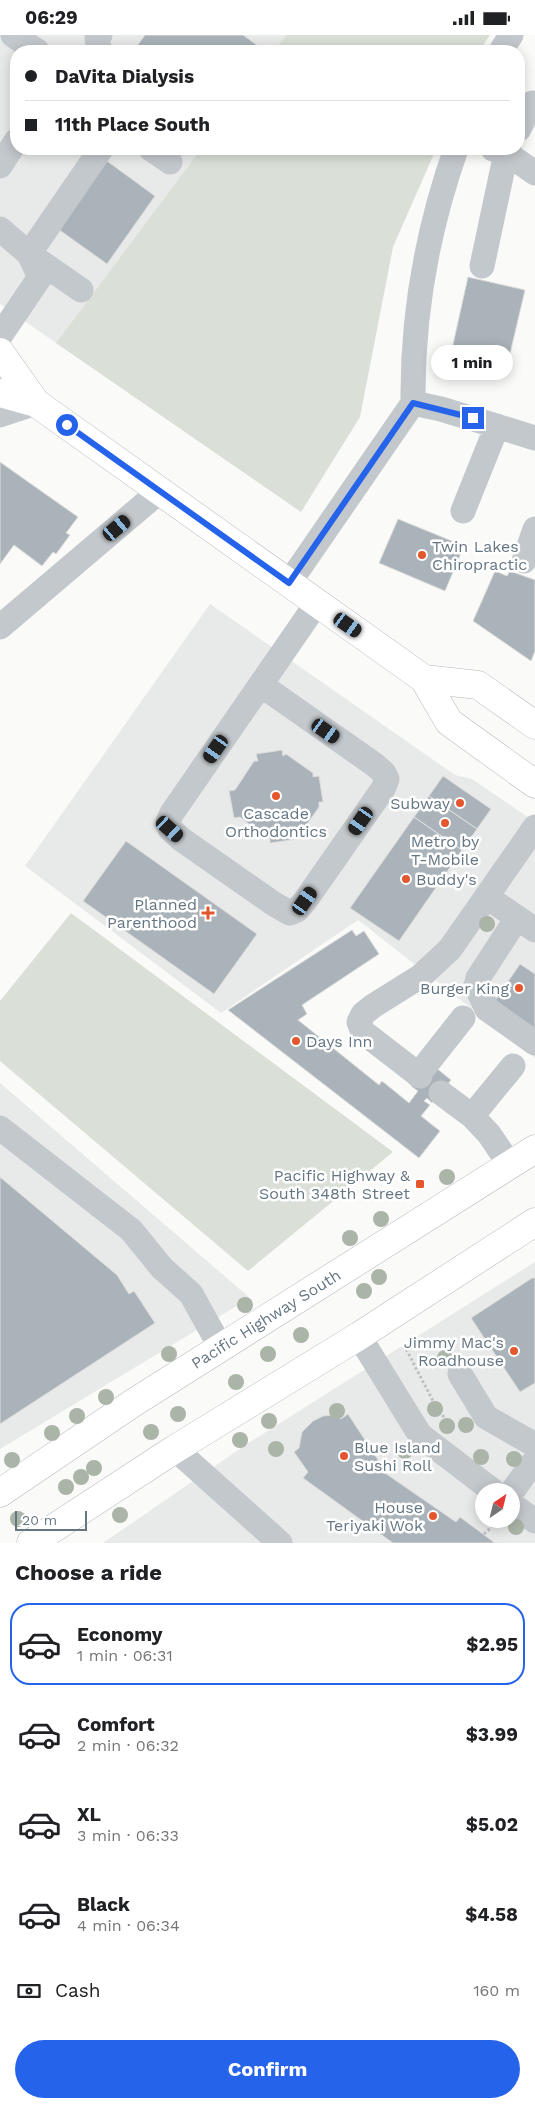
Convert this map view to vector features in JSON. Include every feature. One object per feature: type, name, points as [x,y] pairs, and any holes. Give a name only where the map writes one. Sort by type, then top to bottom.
[{"type":"main road","points":[[0,352],[36,403],[424,679],[449,722],[535,784]]},
{"type":"main road","points":[[0,393],[36,403]]},
{"type":"main road","points":[[424,679],[478,685],[535,725]]},
{"type":"main road","name":"Pacific Highway South","points":[[0,1493],[133,1403],[535,1149]]},
{"type":"main road","points":[[43,1540],[175,1449],[359,1336],[535,1222]]},
{"type":"lane","points":[[13,35],[27,45]]},
{"type":"lane","points":[[525,118],[534,102]]},
{"type":"lane","points":[[0,166],[10,150]]},
{"type":"lane","points":[[29,254],[97,155]]},
{"type":"lane","points":[[289,583],[413,403],[412,368],[416,312],[425,258],[438,205],[454,155]]},
{"type":"lane","points":[[482,266],[502,155]]},
{"type":"lane","points":[[510,155],[535,173]]},
{"type":"lane","points":[[0,229],[29,254],[81,291]]},
{"type":"lane","points":[[0,336],[40,277],[29,254]]},
{"type":"lane","points":[[0,415],[36,403]]},
{"type":"lane","points":[[413,403],[441,409],[535,438]]},
{"type":"lane","points":[[463,511],[496,426]]},
{"type":"lane","points":[[0,627],[160,491]]},
{"type":"lane","points":[[524,561],[535,529]]},
{"type":"lane","points":[[261,685],[375,765],[384,773],[387,779],[383,789],[305,901],[297,910],[290,913],[274,904],[181,839],[170,829],[168,824],[172,813],[317,603]]},
{"type":"lane","points":[[463,1018],[419,1075],[359,1026],[363,1015],[373,1006],[421,976],[450,949],[532,837]]},
{"type":"lane","points":[[487,897],[526,924],[478,978],[476,986],[479,997],[487,1009],[535,1043]]},
{"type":"lane","points":[[472,1116],[514,1066]]},
{"type":"lane","points":[[441,1093],[472,1116],[489,1134],[510,1165]]},
{"type":"lane","points":[[0,1128],[131,1230],[162,1268],[191,1294],[221,1348]]},
{"type":"lane","points":[[359,1336],[420,1435],[483,1483]]},
{"type":"lane","points":[[460,1374],[486,1417],[535,1445]]},
{"type":"lane","points":[[175,1449],[280,1543]]},
{"type":"lane","points":[[518,1483],[535,1460]]},
{"type":"lane","points":[[520,1510],[535,1521]]},
{"type":"path","points":[[404,1345],[432,1399],[451,1429]]},
{"type":"path","points":[[484,1535],[491,1528]]},
{"type":"shaded area","points":[[0,35],[286,35],[278,45],[10,45],[10,155],[197,155],[56,343],[0,304]]},
{"type":"shaded area","points":[[286,35],[490,35],[483,45],[278,45]]},
{"type":"shaded area","points":[[197,155],[433,155],[393,247],[360,417],[301,512],[56,343]]},
{"type":"shaded area","points":[[210,604],[455,775],[472,779],[535,822],[535,1058],[358,920],[221,1013],[25,866]]},
{"type":"shaded area","points":[[71,913],[393,1152],[248,1271],[0,1061],[0,1001]]},
{"type":"shaded area","points":[[0,1083],[250,1298],[0,1449]]},
{"type":"shaded area","points":[[535,1262],[535,1543],[103,1543],[247,1444]]},
{"type":"building","points":[[145,35],[243,35],[257,45],[138,45]]},
{"type":"building","points":[[107,161],[155,196],[107,264],[58,229]]},
{"type":"building","points":[[468,277],[525,290],[506,371],[450,358]]},
{"type":"building","points":[[0,462],[78,517],[66,533],[70,535],[56,554],[53,552],[42,566],[14,545],[0,564]]},
{"type":"building","name":"Twin Lakes Chiropractic","points":[[398,519],[464,546],[445,591],[379,563]]},
{"type":"building","points":[[495,571],[507,576],[510,571],[535,580],[535,651],[531,661],[473,621]]},
{"type":"building","name":"Cascade Orthodontics","points":[[282,750],[283,756],[286,754],[313,773],[313,777],[319,776],[323,802],[319,802],[319,807],[300,834],[296,834],[297,839],[270,843],[270,838],[267,838],[240,817],[234,818],[229,791],[235,790],[254,761],[258,761],[256,754]]},
{"type":"building","name":"Subway","points":[[443,776],[491,809],[477,829],[429,796]]},
{"type":"building","name":"Metro by T-Mobile","points":[[429,796],[477,829],[462,850],[414,817]]},
{"type":"building","name":"Buddy's","points":[[414,817],[462,850],[399,941],[350,908]]},
{"type":"building","points":[[126,841],[257,934],[214,994],[83,901]]},
{"type":"building","name":"Days Inn","points":[[352,930],[356,936],[364,931],[379,954],[302,1005],[307,1014],[298,1020],[379,1085],[382,1081],[409,1103],[418,1091],[411,1086],[430,1063],[451,1080],[432,1103],[427,1098],[424,1101],[430,1105],[421,1116],[440,1131],[419,1158],[228,1010]]},
{"type":"building","name":"Burger King","points":[[520,964],[535,974],[535,1031],[494,1002]]},
{"type":"building","points":[[0,1177],[117,1275],[129,1294],[134,1291],[155,1323],[0,1424]]},
{"type":"building","name":"Jimmy Mac's Roadhouse","points":[[532,1278],[535,1278],[535,1383],[520,1392],[471,1318]]},
{"type":"building","points":[[348,1414],[384,1469],[382,1471],[456,1522],[460,1517],[495,1543],[393,1543],[303,1478],[308,1472],[294,1452],[299,1448],[302,1432],[313,1421],[323,1416],[334,1415],[341,1419]]},
{"type":"place","name":"Twin Lakes Chiropractic","points":[[422,555]]},
{"type":"place","name":"Cascade Orthodontics","points":[[276,796]]},
{"type":"place","name":"Subway","points":[[460,803]]},
{"type":"place","name":"Metro by T-Mobile","points":[[445,823]]},
{"type":"place","name":"Buddy's","points":[[406,879]]},
{"type":"place","name":"Planned Parenthood","points":[[208,913]]},
{"type":"place","name":"Burger King","points":[[519,988]]},
{"type":"place","name":"Days Inn","points":[[296,1041]]},
{"type":"place","name":"Pacific Highway & South 348th Street","points":[[420,1184]]},
{"type":"place","name":"Jimmy Mac's Roadhouse","points":[[514,1351]]},
{"type":"place","name":"Blue Island Sushi Roll","points":[[344,1456]]},
{"type":"place","name":"House Teriyaki Wok","points":[[433,1516]]},
{"type":"route","points":[[67,425],[289,583],[413,403],[473,418]]}]
